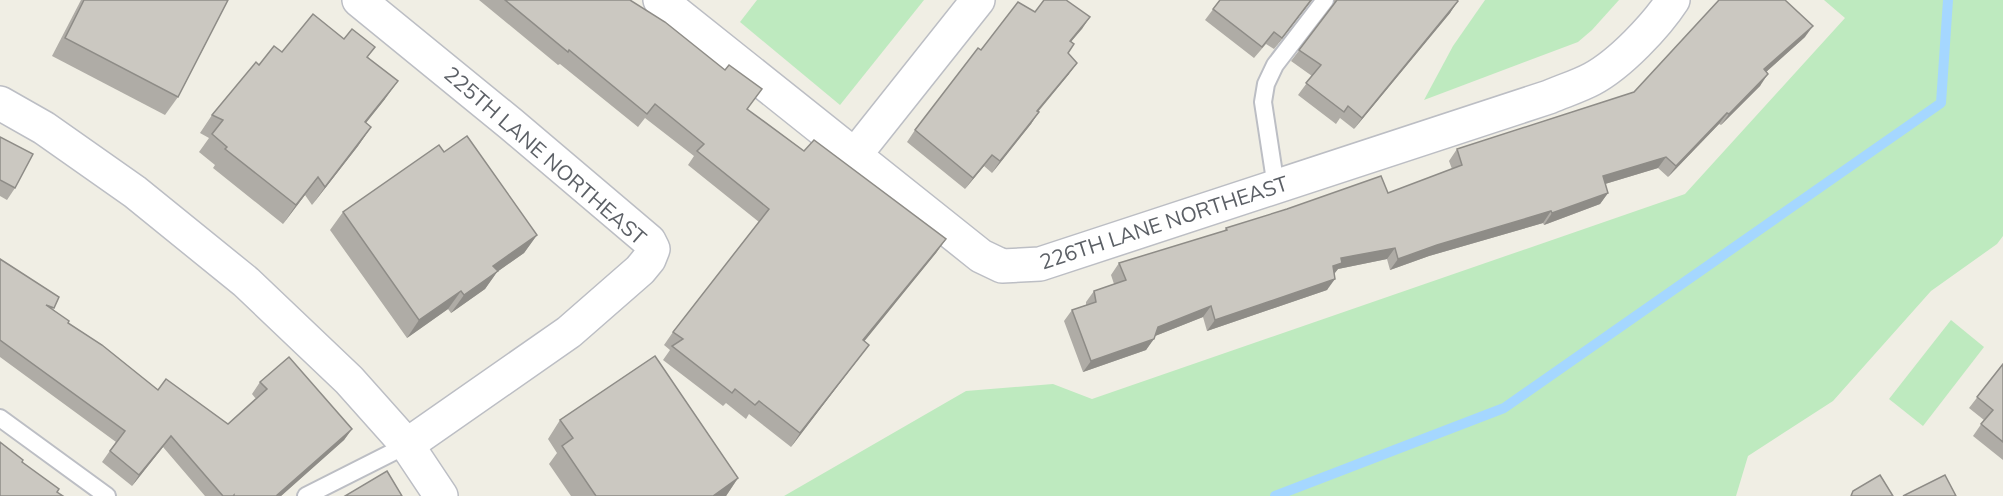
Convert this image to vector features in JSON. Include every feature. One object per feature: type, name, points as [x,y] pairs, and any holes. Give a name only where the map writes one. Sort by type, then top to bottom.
[{"type":"street","name":"225TH LANE NORTHEAST","points":[[359,0],[649,241],[653,249],[649,259],[640,270],[569,332],[407,445]]},
{"type":"street","name":"226TH LANE NORTHEAST","points":[[660,0],[981,256],[1002,266],[1040,264],[1549,97],[1594,78],[1628,51],[1660,19],[1673,0]]},
{"type":"street","points":[[854,156],[978,0]]},
{"type":"street","points":[[0,103],[44,128],[135,192],[246,282],[349,380],[407,445],[441,496]]},
{"type":"lane","points":[[1276,187],[1263,102],[1266,84],[1275,65],[1325,0]]},
{"type":"lane","points":[[0,418],[107,496]]},
{"type":"lane","points":[[306,496],[407,445]]},
{"type":"green space","points":[[757,0],[924,0],[840,105],[740,22]]},
{"type":"green space","points":[[1485,0],[1619,0],[1578,42],[1424,100],[1453,46]]},
{"type":"green space","points":[[1824,0],[2003,0],[2003,236],[1997,244],[1931,291],[1833,401],[1748,456],[1736,496],[784,496],[966,391],[1053,384],[1092,399],[1685,194],[1845,18]]},
{"type":"green space","points":[[1951,320],[1984,347],[1923,426],[1889,399]]},
{"type":"building","points":[[84,0],[228,0],[178,97],[65,38]]},
{"type":"building","points":[[505,0],[630,0],[665,22],[725,70],[729,65],[762,89],[747,109],[804,151],[814,140],[946,239],[863,340],[869,345],[800,433],[759,401],[755,405],[735,389],[732,393],[672,346],[683,339],[673,332],[769,209],[697,151],[704,144],[655,104],[647,114]]},
{"type":"building","points":[[1044,0],[1066,0],[1090,17],[1070,41],[1074,44],[1068,53],[1077,63],[1000,161],[992,155],[973,178],[915,130],[978,48],[981,50],[1018,2],[1035,12]]},
{"type":"building","points":[[1220,0],[1311,0],[1282,38],[1274,32],[1262,47],[1213,9]]},
{"type":"building","points":[[1337,0],[1458,1],[1362,118],[1348,106],[1344,112],[1306,83],[1321,65],[1299,50]]},
{"type":"building","points":[[1719,0],[1785,0],[1813,26],[1764,69],[1768,74],[1676,166],[1666,157],[1603,176],[1608,193],[1552,213],[1551,211],[1437,245],[1398,259],[1395,248],[1341,258],[1342,263],[1333,266],[1335,279],[1215,320],[1211,306],[1158,327],[1154,339],[1091,361],[1072,310],[1096,302],[1094,291],[1126,280],[1119,263],[1227,230],[1226,228],[1381,176],[1388,193],[1462,165],[1457,149],[1634,92]]},
{"type":"building","points":[[313,14],[344,39],[352,29],[375,47],[367,57],[398,81],[365,122],[371,127],[325,187],[318,177],[296,205],[225,149],[227,147],[212,134],[223,120],[212,115],[256,62],[259,65],[274,46],[282,52]]},
{"type":"building","points":[[467,136],[537,235],[493,266],[498,271],[464,295],[461,291],[419,320],[343,212],[439,145],[444,152]]},
{"type":"building","points":[[0,137],[33,154],[15,188],[0,180]]},
{"type":"building","points":[[0,259],[59,297],[54,308],[46,305],[69,321],[68,323],[102,345],[158,390],[166,379],[228,424],[267,389],[260,382],[289,357],[352,429],[276,496],[223,496],[171,436],[139,475],[110,451],[125,431],[0,340]]},
{"type":"building","points":[[655,356],[738,478],[713,496],[596,496],[562,446],[573,438],[560,420]]},
{"type":"building","points":[[2003,364],[2003,442],[1981,424],[1993,410],[1977,397]]},
{"type":"building","points":[[0,442],[23,460],[22,462],[59,489],[57,492],[63,496],[0,496]]},
{"type":"building","points":[[387,471],[402,496],[345,496]]},
{"type":"building","points":[[1880,475],[1893,496],[1851,496],[1853,491]]},
{"type":"building","points":[[1945,475],[1956,496],[1903,496]]},
{"type":"waterway","points":[[1275,496],[1504,408],[1941,103],[1948,0]]}]
